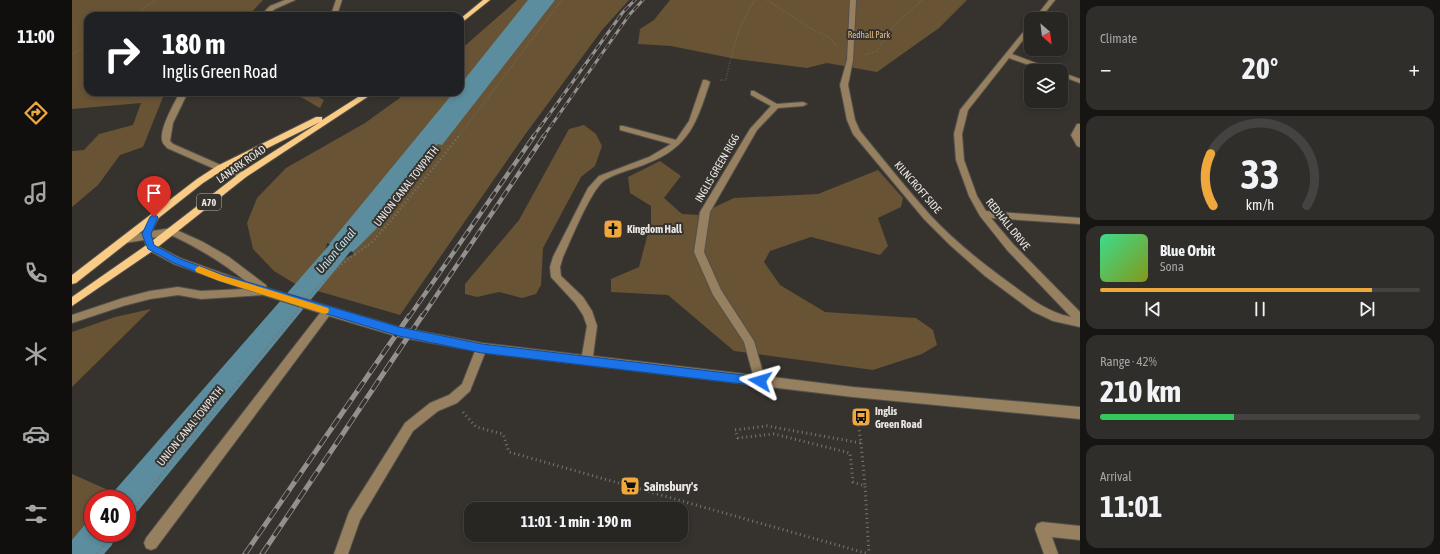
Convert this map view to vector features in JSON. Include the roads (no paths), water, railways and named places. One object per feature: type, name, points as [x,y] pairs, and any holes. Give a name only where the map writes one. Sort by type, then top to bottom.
[{"type":"main road","points":[[464,19],[487,0]]},
{"type":"main road","name":"LANARK ROAD","points":[[72,302],[151,247],[243,175],[365,96]]},
{"type":"main road","name":"LANARK ROAD","points":[[72,280],[220,168],[349,106]]},
{"type":"street","points":[[265,12],[276,4],[292,0]]},
{"type":"street","points":[[335,12],[339,0]]},
{"type":"street","name":"KILNCROFT SIDE","points":[[854,0],[850,60],[844,85],[851,120],[856,132],[927,217],[953,243],[1021,298],[1036,308],[1057,318],[1080,323]]},
{"type":"street","points":[[1043,12],[1052,0]]},
{"type":"street","name":"REDHALL DRIVE","points":[[1024,35],[964,110],[958,134],[960,160],[973,196],[983,214],[1010,247],[1080,318]]},
{"type":"street","points":[[1008,55],[1033,64]]},
{"type":"street","points":[[1068,77],[1080,81]]},
{"type":"street","points":[[587,360],[592,326],[588,314],[579,300],[556,277],[555,267],[558,257],[592,188],[602,178],[652,159],[678,142],[693,121],[706,82]]},
{"type":"street","points":[[754,93],[776,106],[803,104]]},
{"type":"street","points":[[182,96],[165,136],[166,142],[170,146],[220,168],[243,175]]},
{"type":"street","name":"INGLIS GREEN RIGG","points":[[760,381],[748,341],[717,292],[699,252],[705,212],[754,129],[776,106]]},
{"type":"street","points":[[1080,126],[1075,135],[1080,144]]},
{"type":"street","points":[[623,128],[678,142]]},
{"type":"street","points":[[983,214],[1080,221]]},
{"type":"street","points":[[154,217],[146,234],[151,247],[177,261],[222,278],[399,332],[482,348],[853,392],[1080,414]]},
{"type":"street","points":[[124,240],[146,234],[172,231],[200,244],[226,260],[266,292]]},
{"type":"street","points":[[72,319],[150,295],[178,291],[201,294],[266,292]]},
{"type":"street","points":[[151,543],[327,311]]},
{"type":"street","points":[[341,554],[354,517],[409,426],[434,407],[453,399],[466,387],[482,348]]},
{"type":"street","points":[[1051,554],[1042,529],[1080,533]]},
{"type":"water","points":[[528,0],[555,0],[442,145],[438,144],[403,187],[407,188],[381,224],[353,252],[324,265],[329,244],[451,96],[464,96],[464,80]]},
{"type":"waterway","name":"Union Canal","points":[[135,490],[346,241]]},
{"type":"waterway","name":"Union Canal","points":[[82,554],[92,542]]},
{"type":"railway","points":[[533,137],[623,12],[635,0]]},
{"type":"railway","points":[[543,137],[630,14],[643,0]]},
{"type":"railway","points":[[409,317],[534,136]]},
{"type":"railway","points":[[422,317],[544,136]]},
{"type":"railway","points":[[245,554],[409,316]]},
{"type":"railway","points":[[262,554],[422,316]]},
{"type":"place","name":"Kingdom Hall","points":[[613,229]]},
{"type":"place","name":"Inglis Green Road","points":[[861,417]]},
{"type":"place","name":"Sainsbury's","points":[[630,486]]},
{"type":"park label","name":"Redhall Park","points":[[869,35]]}]
